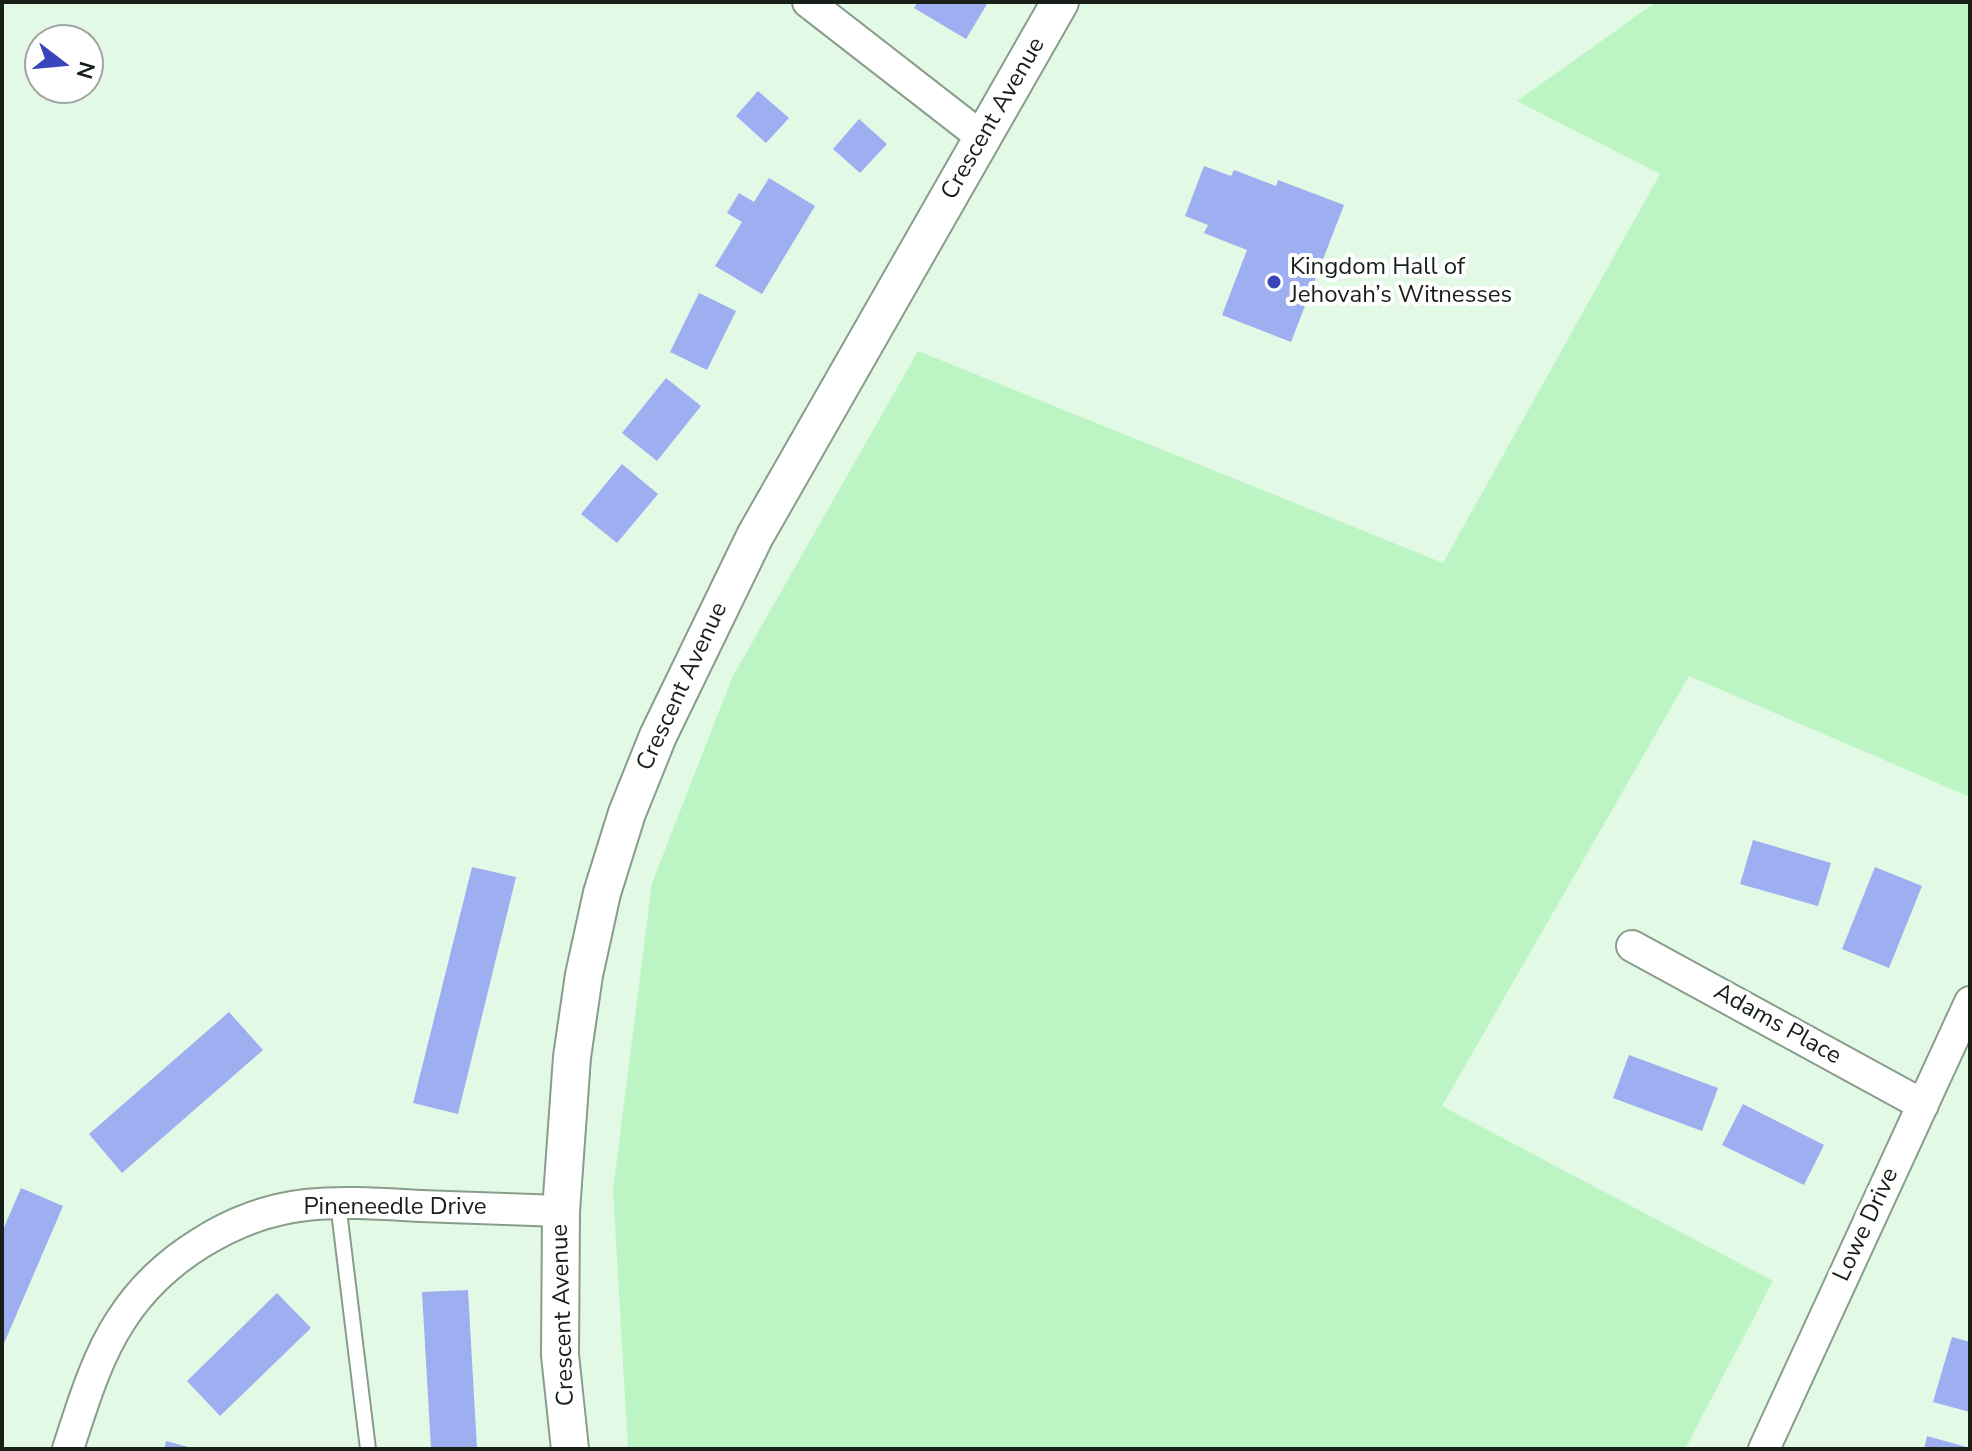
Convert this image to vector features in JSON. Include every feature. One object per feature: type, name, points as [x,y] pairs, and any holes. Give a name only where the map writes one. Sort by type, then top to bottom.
[{"type":"street","points":[[808,2],[983,138]]},
{"type":"street","name":"Crescent Avenue","points":[[570,1449],[560,1355],[561,1211],[572,1057],[584,975],[602,893],[632,801],[658,736],[755,536],[1060,2]]},
{"type":"street","name":"Adams Place","points":[[1632,946],[1923,1105]]},
{"type":"street","name":"Lowe Drive","points":[[1764,1449],[1970,1002]]},
{"type":"street","name":"Pineneedle Drive","points":[[68,1449],[105,1349],[139,1294],[188,1251],[224,1230],[263,1214],[304,1205],[338,1203],[561,1211]]},
{"type":"lane","points":[[338,1203],[368,1449]]},
{"type":"green space","points":[[1656,2],[1970,2],[1970,797],[1689,676],[1442,1106],[1773,1281],[1685,1449],[628,1449],[613,1190],[652,883],[732,678],[918,351],[1443,563],[1660,174],[1517,101]]},
{"type":"building","points":[[918,2],[987,4],[966,39],[914,8]]},
{"type":"building","points":[[758,91],[789,118],[766,143],[736,116]]},
{"type":"building","points":[[859,119],[887,144],[860,173],[833,149]]},
{"type":"building","name":"Kingdom Hall of Jehovah’s Witnesses","points":[[1204,166],[1231,176],[1234,170],[1276,186],[1278,180],[1344,205],[1291,342],[1222,315],[1247,250],[1204,233],[1208,225],[1185,216]]},
{"type":"building","points":[[769,178],[815,206],[762,294],[715,266],[742,222],[727,213],[739,193],[754,202]]},
{"type":"building","points":[[699,293],[736,311],[707,370],[670,352]]},
{"type":"building","points":[[666,378],[701,406],[657,461],[622,433]]},
{"type":"building","points":[[622,464],[658,494],[617,543],[581,514]]},
{"type":"building","points":[[1753,840],[1831,863],[1818,906],[1740,884]]},
{"type":"building","points":[[472,867],[516,877],[458,1114],[413,1103]]},
{"type":"building","points":[[1875,867],[1922,886],[1889,968],[1842,949]]},
{"type":"building","points":[[229,1012],[263,1050],[122,1173],[89,1134]]},
{"type":"building","points":[[1629,1055],[1718,1088],[1702,1131],[1613,1098]]},
{"type":"building","points":[[1743,1104],[1824,1145],[1804,1185],[1722,1145]]},
{"type":"building","points":[[21,1188],[63,1206],[2,1348],[2,1232]]},
{"type":"building","points":[[468,1290],[477,1449],[431,1449],[422,1292]]},
{"type":"building","points":[[277,1293],[311,1328],[220,1416],[187,1381]]},
{"type":"building","points":[[1952,1337],[1970,1342],[1970,1412],[1933,1402]]},
{"type":"building","points":[[1927,1436],[1970,1448],[1970,1449],[1924,1449]]},
{"type":"building","points":[[166,1441],[192,1448],[164,1449]]},
{"type":"place","name":"Kingdom Hall of Jehovah’s Witnesses","points":[[1274,282]]}]
